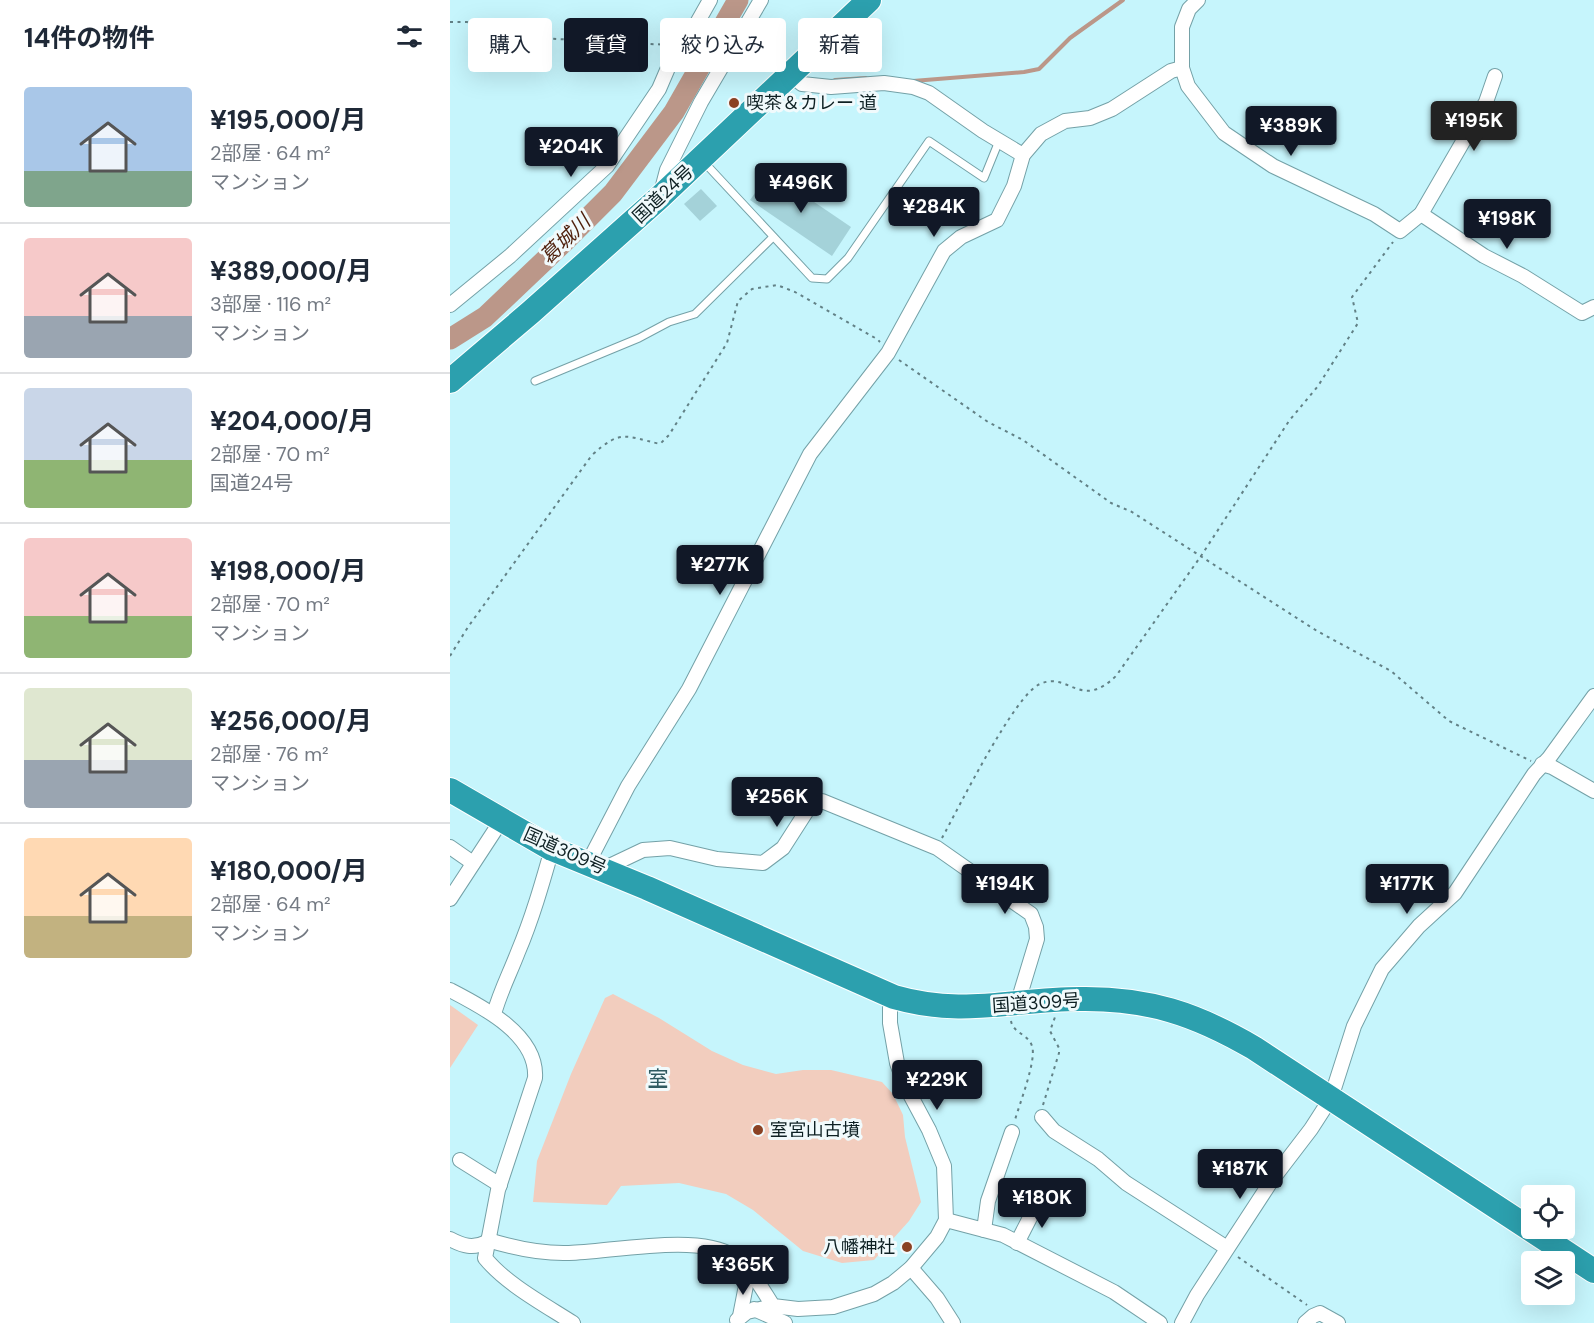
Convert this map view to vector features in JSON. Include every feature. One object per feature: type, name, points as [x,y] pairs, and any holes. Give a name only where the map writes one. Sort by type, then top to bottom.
[{"type":"highway","name":"国道24号","points":[[450,381],[659,198],[869,0]]},
{"type":"highway","name":"国道309号","points":[[450,790],[552,849],[596,866],[894,997],[936,1007],[966,1008],[1079,999],[1140,1002],[1160,1006],[1212,1025],[1254,1047],[1594,1271]]},
{"type":"street","points":[[700,18],[710,0]]},
{"type":"street","points":[[659,198],[667,170],[701,102],[761,0]]},
{"type":"street","points":[[1198,0],[1189,9],[1182,27],[1182,68],[1188,86],[1224,134],[1273,166],[1374,214],[1400,231],[1421,214],[1486,102],[1495,76]]},
{"type":"street","points":[[596,866],[628,786],[689,689],[810,454],[888,353],[944,250],[961,237],[997,220],[1014,186],[1023,155],[1041,134],[1065,121],[1090,118],[1112,109],[1171,71],[1182,68]]},
{"type":"street","points":[[450,305],[510,256],[607,166],[659,89],[666,72]]},
{"type":"street","points":[[790,75],[802,84],[831,87],[884,83],[913,87],[929,93],[1023,155]]},
{"type":"street","points":[[1421,214],[1484,256],[1523,276],[1582,313],[1594,307]]},
{"type":"street","points":[[1182,1323],[1197,1295],[1272,1180],[1311,1129],[1331,1098],[1354,1026],[1382,969],[1419,926],[1455,893],[1542,764],[1549,758],[1594,696]]},
{"type":"street","points":[[1542,764],[1552,767],[1594,791]]},
{"type":"street","points":[[596,866],[644,850],[670,848],[717,859],[763,862],[783,848],[808,809],[822,801],[937,848],[1031,914],[1036,927],[1037,939],[1014,1005]]},
{"type":"street","points":[[450,899],[501,821]]},
{"type":"street","points":[[450,847],[473,863]]},
{"type":"street","points":[[494,1014],[501,989],[518,954],[552,849]]},
{"type":"street","points":[[450,990],[494,1014],[531,1053],[536,1065],[535,1078],[500,1185],[485,1258],[491,1266],[527,1293],[573,1323]]},
{"type":"street","points":[[738,1319],[754,1309],[773,1306],[798,1309],[832,1307],[874,1294],[893,1283],[911,1268],[937,1236],[946,1220],[944,1166],[929,1130],[905,1085],[897,1063],[890,1023],[890,1008],[894,997]]},
{"type":"street","points":[[1042,1117],[1054,1131],[1098,1159],[1126,1183],[1227,1248]]},
{"type":"street","points":[[984,1230],[988,1201],[1012,1132]]},
{"type":"street","points":[[460,1160],[500,1185]]},
{"type":"street","points":[[1017,1243],[1038,1202]]},
{"type":"street","points":[[946,1220],[1002,1234],[1114,1292],[1160,1323]]},
{"type":"street","points":[[450,1239],[463,1245],[477,1247],[487,1241],[545,1253],[570,1253],[651,1245],[722,1250],[749,1270],[773,1306]]},
{"type":"street","points":[[911,1268],[937,1298],[953,1323]]},
{"type":"street","points":[[738,1319],[749,1270]]},
{"type":"street","points":[[754,1309],[785,1323]]},
{"type":"street","points":[[1305,1323],[1320,1313],[1338,1323]]},
{"type":"lane","points":[[701,159],[812,278],[827,279],[848,258],[929,141],[984,178],[999,141]]},
{"type":"lane","points":[[535,381],[639,338],[669,322],[695,314],[773,237]]},
{"type":"path","points":[[450,22],[467,22],[538,38],[660,45]]},
{"type":"path","points":[[937,848],[995,742],[1028,692],[1041,683],[1064,684],[1079,690],[1094,691],[1106,686],[1116,676],[1201,556],[1289,421],[1318,386],[1341,351],[1358,323],[1352,297],[1398,237],[1400,231]]},
{"type":"path","points":[[450,656],[468,627],[592,455],[607,442],[624,435],[660,444],[669,435],[727,343],[738,301],[752,289],[777,285],[795,292],[877,339],[888,353],[988,422],[1023,440],[1111,503],[1132,512],[1317,631],[1391,671],[1449,721],[1535,763],[1542,764]]},
{"type":"path","points":[[1042,1117],[1044,1101],[1059,1053],[1059,1048],[1050,1030],[1061,1000]]},
{"type":"path","points":[[1012,1132],[1030,1071],[1033,1047],[1030,1041],[1012,1026],[1014,1005]]},
{"type":"path","points":[[1227,1248],[1320,1313]]},
{"type":"shaded area","points":[[613,994],[659,1018],[712,1051],[743,1065],[776,1074],[803,1070],[831,1070],[882,1082],[893,1094],[903,1115],[905,1137],[921,1202],[909,1221],[874,1260],[842,1263],[803,1251],[753,1210],[726,1194],[679,1183],[621,1186],[607,1205],[533,1202],[537,1161],[571,1074],[605,998]]},
{"type":"shaded area","points":[[450,1005],[478,1025],[450,1068]]},
{"type":"building","points":[[770,172],[851,227],[832,256],[750,200]]},
{"type":"building","points":[[701,189],[717,206],[700,221],[684,204]]},
{"type":"waterway","name":"葛城川","points":[[450,339],[485,317],[613,193],[674,112],[738,0]]},
{"type":"waterway","points":[[913,81],[1039,69],[1070,38],[1123,0]]},
{"type":"waterway","points":[[835,80],[866,78]]},
{"type":"place","name":"喫茶＆カレー 道","points":[[734,103]]},
{"type":"place","name":"室宮山古墳","points":[[758,1130]]},
{"type":"place","name":"八幡神社","points":[[907,1247]]},
{"type":"district","name":"室","points":[[658,1079]]}]
